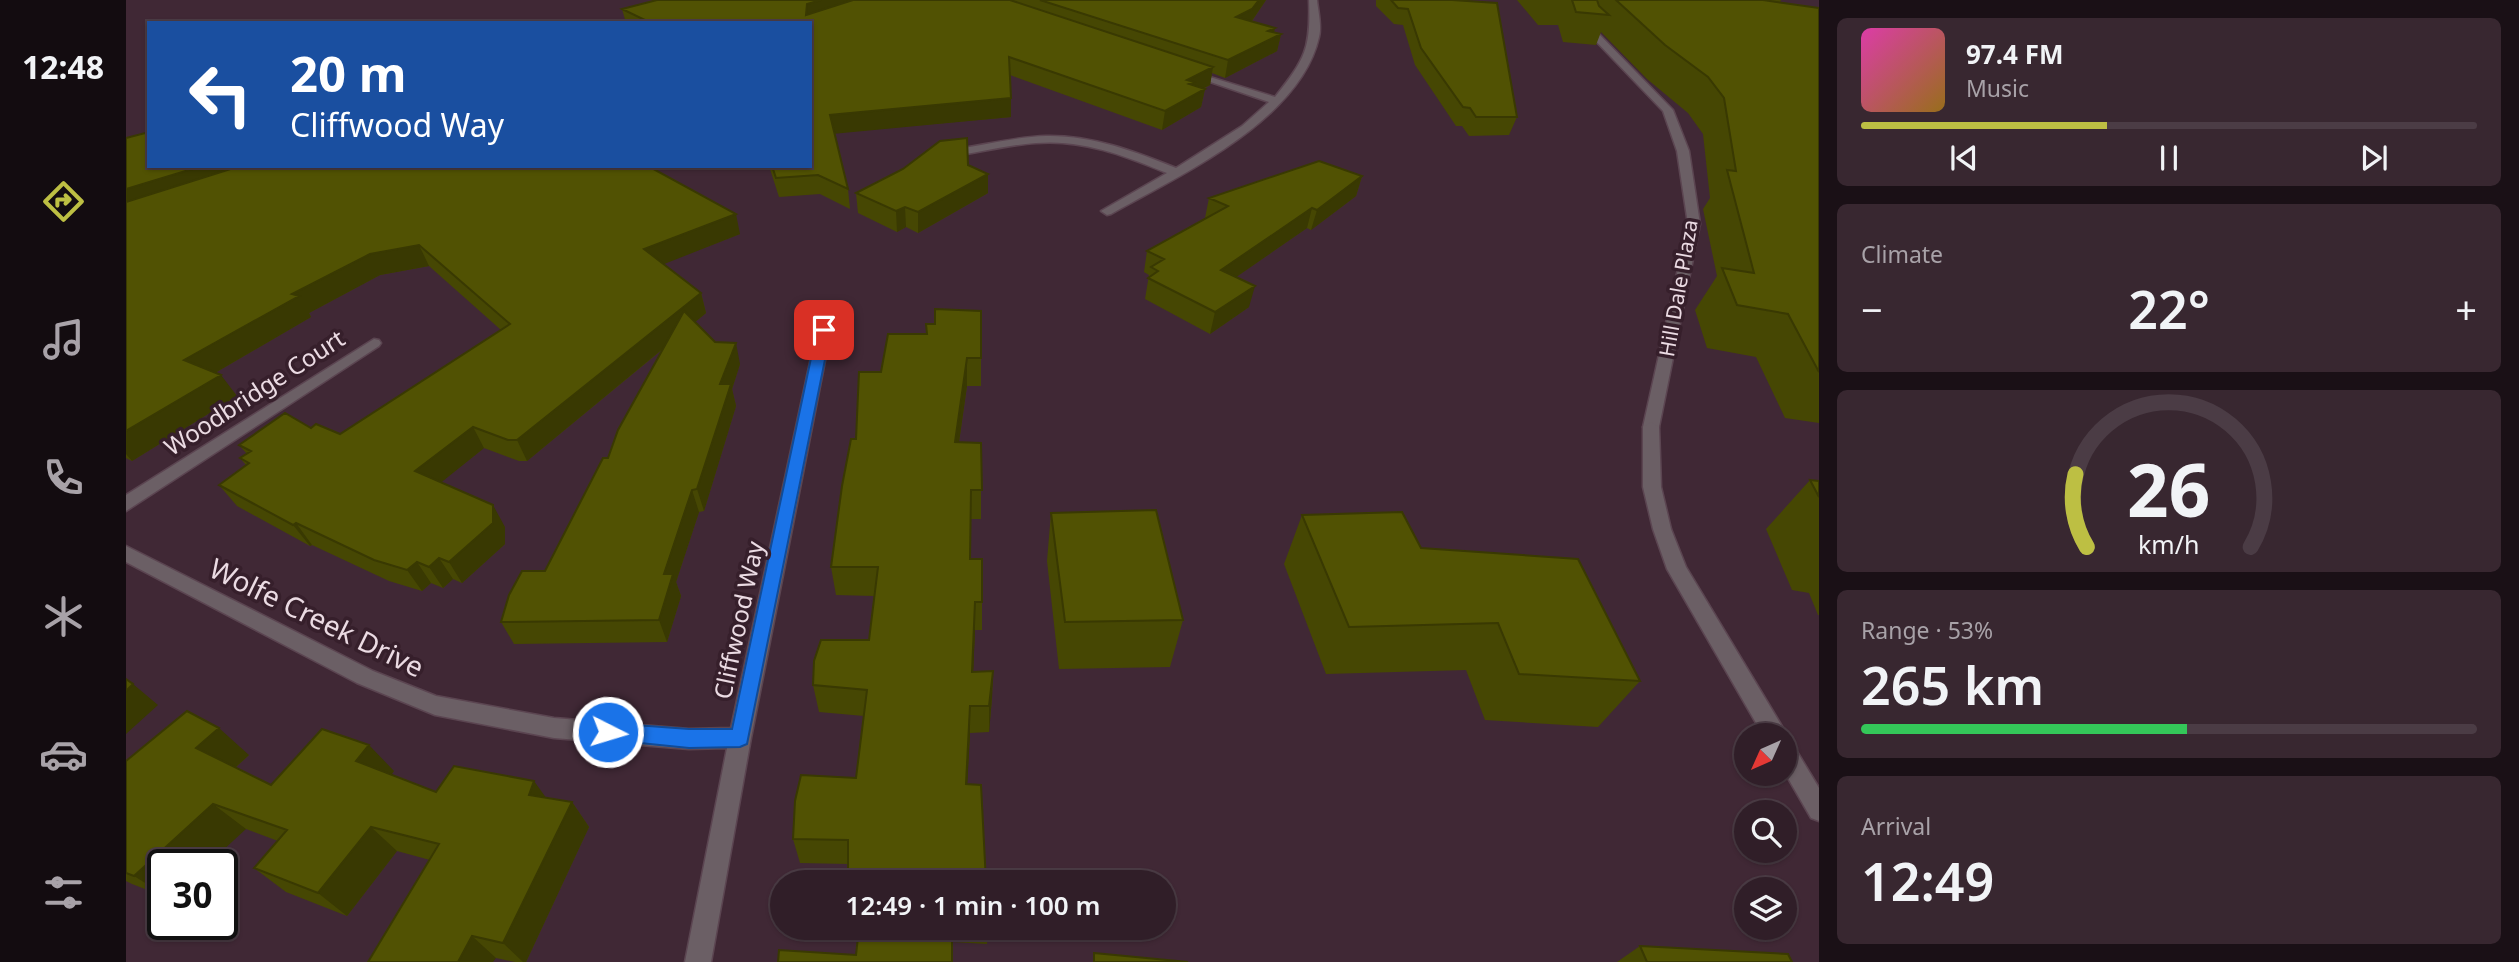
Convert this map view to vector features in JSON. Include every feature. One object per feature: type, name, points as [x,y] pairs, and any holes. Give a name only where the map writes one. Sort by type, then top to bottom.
[{"type":"street","points":[[1107,211],[1246,128],[1277,101],[1298,75],[1310,52],[1316,28],[1313,0]]},
{"type":"street","name":"Hill Dale Plaza","points":[[1585,12],[1592,33],[1668,110],[1683,151],[1694,224],[1651,427],[1652,487],[1662,529],[1677,569],[1768,723]]},
{"type":"street","points":[[1184,70],[1277,101]]},
{"type":"street","points":[[931,155],[1026,141],[1068,139],[1112,147],[1175,172]]},
{"type":"street","name":"Cliffwood Way","points":[[698,962],[740,738],[824,330]]},
{"type":"street","name":"Woodbridge Court","points":[[126,504],[374,343]]},
{"type":"street","name":"Wolfe Creek Drive","points":[[126,553],[365,677],[435,705],[554,728],[689,739],[740,738]]},
{"type":"street","points":[[1797,772],[1819,810]]},
{"type":"building","points":[[657,0],[821,0],[807,4],[806,15],[853,0],[1010,0],[1213,67],[1187,80],[1194,82],[1189,84],[1205,89],[1165,111],[1009,57],[1011,98],[830,115],[848,189],[818,175],[776,178],[773,168],[812,168],[812,21],[647,21],[622,9]]},
{"type":"building","points":[[1040,0],[1259,0],[1252,9],[1236,17],[1275,28],[1268,31],[1281,34],[1228,60]]},
{"type":"building","points":[[1391,0],[1497,3],[1517,117],[1476,117],[1470,108],[1463,107],[1421,48],[1408,9],[1398,8]]},
{"type":"building","points":[[1572,0],[1597,0],[1599,6],[1609,15],[1576,12]]},
{"type":"building","points":[[1616,0],[1763,0],[1819,8],[1819,372],[1788,314],[1737,305],[1722,268],[1754,273],[1727,170],[1736,171],[1724,98],[1708,77],[1665,45]]},
{"type":"building","points":[[147,133],[147,168],[195,168],[126,189],[126,138]]},
{"type":"building","points":[[967,138],[968,165],[988,174],[918,212],[905,207],[896,211],[856,193],[903,169],[940,141]]},
{"type":"building","points":[[1319,161],[1362,176],[1317,210],[1312,208],[1221,270],[1255,286],[1215,312],[1148,278],[1158,271],[1151,267],[1164,259],[1147,251],[1228,206],[1209,198]]},
{"type":"building","points":[[234,168],[652,168],[736,214],[644,249],[701,293],[517,440],[508,440],[473,427],[415,471],[493,505],[493,523],[449,562],[439,558],[429,567],[417,562],[407,570],[374,560],[296,523],[293,525],[219,485],[249,463],[240,458],[251,451],[239,445],[285,413],[311,428],[316,424],[340,434],[510,324],[419,245],[370,254],[292,294],[299,296],[184,360],[221,375],[126,431],[126,202]]},
{"type":"building","points":[[935,309],[981,311],[981,358],[967,358],[955,442],[981,443],[982,490],[971,490],[970,559],[982,559],[982,602],[975,602],[972,672],[993,671],[989,706],[970,706],[966,784],[981,785],[985,870],[848,870],[848,840],[793,839],[795,801],[801,775],[856,778],[867,690],[813,685],[814,661],[821,640],[869,640],[878,567],[831,567],[851,439],[856,439],[859,372],[881,372],[888,334],[927,334],[926,324],[935,324]]},
{"type":"building","points":[[684,311],[715,342],[736,343],[720,384],[731,384],[697,489],[692,490],[664,574],[673,574],[659,620],[501,622],[509,595],[522,571],[545,571],[603,458],[608,458],[618,430]]},
{"type":"building","points":[[1810,480],[1819,481],[1819,497]]},
{"type":"building","points":[[1156,510],[1183,620],[1065,622],[1051,513]]},
{"type":"building","points":[[1402,512],[1421,548],[1578,559],[1640,681],[1519,674],[1498,623],[1349,627],[1302,515]]},
{"type":"building","points":[[126,679],[133,684],[126,691]]},
{"type":"building","points":[[187,711],[219,728],[196,748],[271,785],[322,729],[369,745],[356,761],[436,792],[454,766],[534,781],[529,795],[572,802],[503,943],[472,936],[458,962],[368,962],[439,844],[371,827],[318,893],[254,868],[287,830],[213,804],[164,849],[147,849],[147,864],[134,876],[126,873],[126,761]]},
{"type":"building","points":[[858,940],[952,940],[952,962],[778,962],[779,950],[856,955]]},
{"type":"building","points":[[1640,946],[1788,954],[1792,962],[1647,962]]},
{"type":"building","points":[[1094,953],[1188,962],[1094,962]]},
{"type":"route","points":[[608,732],[689,739],[740,738],[824,330]]}]
